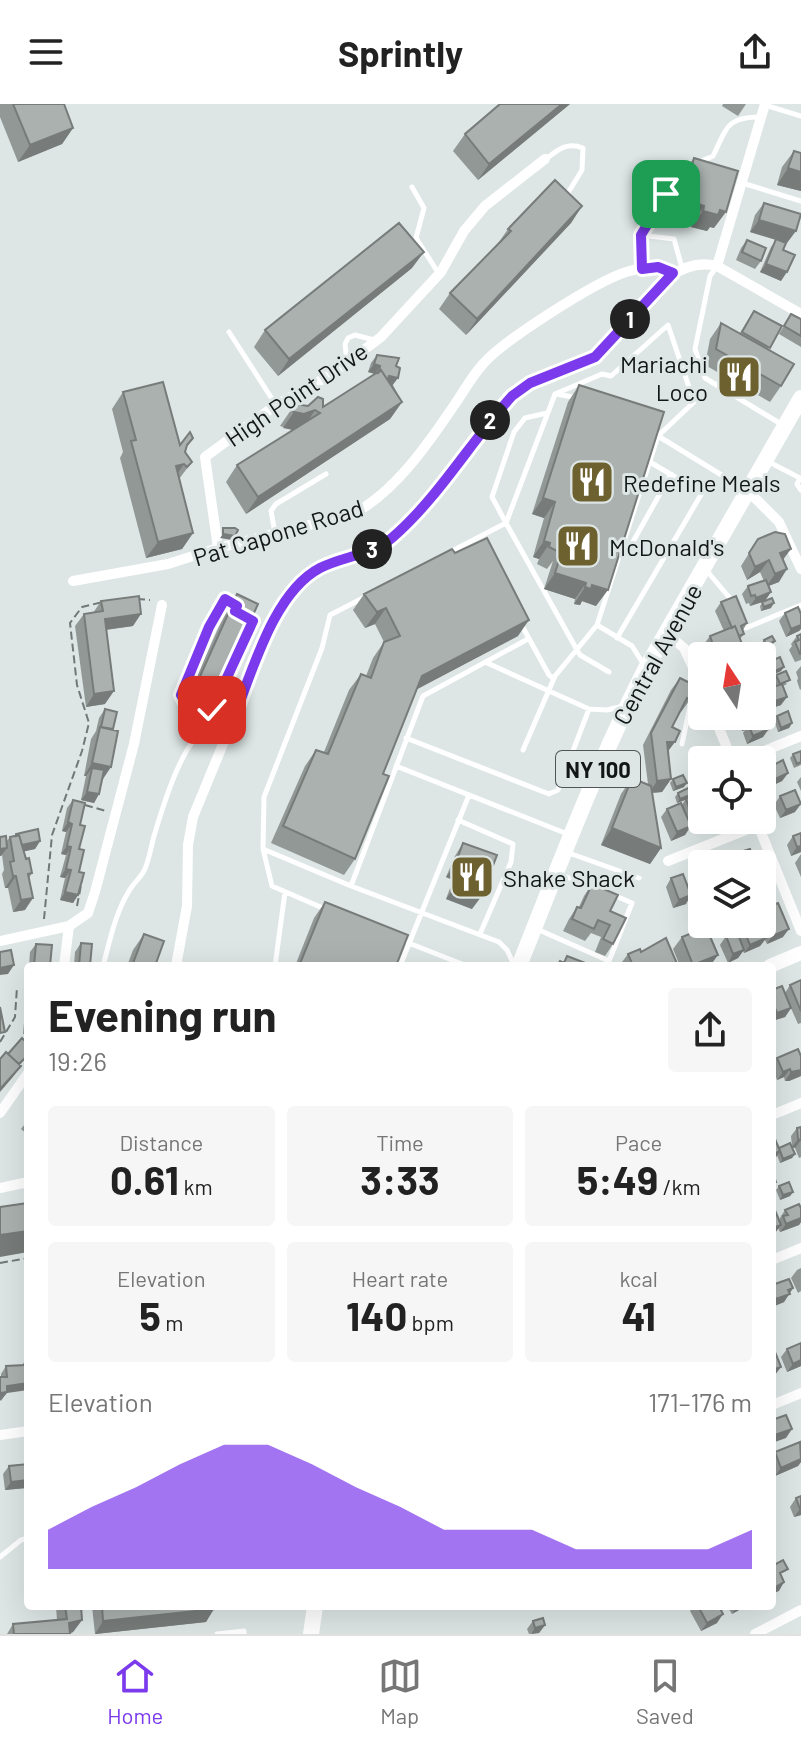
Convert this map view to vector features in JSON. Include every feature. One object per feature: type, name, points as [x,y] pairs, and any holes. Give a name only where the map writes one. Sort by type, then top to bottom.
[{"type":"main road","name":"Central Avenue","points":[[518,962],[646,668],[799,406]]},
{"type":"main road","points":[[311,1634],[314,1610]]},
{"type":"street","points":[[717,266],[765,105]]},
{"type":"street","name":"High Point Drive","points":[[218,548],[205,457],[276,405],[347,362],[375,341],[439,274],[464,231],[485,206],[545,159]]},
{"type":"street","points":[[642,269],[658,267],[677,270],[706,263],[717,266],[801,314]]},
{"type":"street","name":"Pat Capone Road","points":[[73,581],[168,564],[218,548],[353,514],[372,504],[387,492],[483,363],[586,292],[611,278],[642,269]]},
{"type":"street","points":[[177,962],[187,906],[188,845],[193,817],[274,620],[288,594],[302,579],[323,566],[390,540],[413,518],[512,396],[530,383],[595,357],[677,270]]},
{"type":"street","points":[[748,491],[779,522],[801,569]]},
{"type":"street","points":[[0,941],[69,926],[88,913],[134,744],[162,605]]},
{"type":"street","points":[[666,633],[684,648],[688,657]]},
{"type":"street","points":[[776,746],[801,736]]},
{"type":"street","points":[[668,861],[730,834]]},
{"type":"street","points":[[762,834],[801,931]]},
{"type":"street","points":[[64,962],[69,926]]},
{"type":"street","points":[[776,963],[801,953]]},
{"type":"street","points":[[0,1113],[24,1079]]},
{"type":"street","points":[[776,1113],[801,1103]]},
{"type":"street","points":[[0,1188],[24,1183]]},
{"type":"street","points":[[776,1258],[801,1248]]},
{"type":"street","points":[[776,1403],[801,1394]]},
{"type":"street","points":[[0,1435],[24,1432]]},
{"type":"street","points":[[755,1634],[801,1610]]},
{"type":"lane","points":[[765,105],[801,116]]},
{"type":"lane","points":[[642,269],[641,235],[677,172],[713,156],[727,126],[740,117],[760,117]]},
{"type":"lane","points":[[545,159],[562,146],[583,148],[582,170],[561,203]]},
{"type":"lane","points":[[741,182],[801,201]]},
{"type":"lane","points":[[412,187],[424,208],[416,238],[439,274]]},
{"type":"lane","points":[[641,235],[674,239],[677,270]]},
{"type":"lane","points":[[717,266],[710,276],[695,349],[705,378],[785,426]]},
{"type":"lane","points":[[438,559],[506,523],[555,394],[602,374],[611,376],[668,325],[694,402],[658,436],[597,625],[553,678],[523,750]]},
{"type":"lane","points":[[229,332],[276,405]]},
{"type":"lane","points":[[347,362],[345,344],[349,336],[375,341]]},
{"type":"lane","points":[[555,394],[585,399]]},
{"type":"lane","points":[[547,413],[525,418],[514,432],[492,497],[580,655],[609,672]]},
{"type":"lane","points":[[658,436],[748,491]]},
{"type":"lane","points":[[765,461],[801,477],[797,484],[801,490]]},
{"type":"lane","points":[[617,638],[702,493],[650,462]]},
{"type":"lane","points":[[275,534],[271,511],[276,504],[326,474]]},
{"type":"lane","points":[[620,553],[625,556],[671,474]]},
{"type":"lane","points":[[703,568],[731,596],[746,628],[801,605]]},
{"type":"lane","points":[[326,909],[272,886],[263,849],[264,797],[322,648],[330,615],[371,594]]},
{"type":"lane","points":[[516,614],[553,678]]},
{"type":"lane","points":[[597,625],[632,646],[646,668]]},
{"type":"lane","points":[[351,886],[424,694],[528,639]]},
{"type":"lane","points":[[485,662],[589,709],[607,710],[628,704]]},
{"type":"lane","points":[[406,738],[549,794],[558,790],[589,709]]},
{"type":"lane","points":[[682,744],[688,716]]},
{"type":"lane","points":[[104,962],[116,917],[130,889],[144,871],[179,768],[198,731],[216,720],[231,725]]},
{"type":"lane","points":[[396,766],[469,795],[639,878]]},
{"type":"lane","points":[[402,962],[469,795]]},
{"type":"lane","points":[[458,820],[513,844],[511,862],[480,934]]},
{"type":"lane","points":[[263,849],[499,942],[514,962]]},
{"type":"lane","points":[[534,928],[609,961],[632,903],[556,873]]},
{"type":"lane","points":[[276,962],[285,892]]},
{"type":"lane","points":[[396,937],[457,962]]},
{"type":"lane","points":[[0,1557],[24,1539]]},
{"type":"lane","points":[[217,1634],[244,1631],[244,1634]]},
{"type":"path","points":[[127,599],[153,600],[162,605]]},
{"type":"path","points":[[205,725],[184,705],[181,695],[219,607],[225,599],[237,606],[235,611]]},
{"type":"path","points":[[44,909],[52,835],[89,723],[77,685],[70,623],[82,607],[112,601]]},
{"type":"path","points":[[199,706],[212,710],[253,621],[244,616]]},
{"type":"path","points":[[77,803],[114,813]]},
{"type":"path","points":[[77,906],[81,871]]},
{"type":"path","points":[[0,1042],[15,1017],[17,987]]},
{"type":"path","points":[[0,1263],[24,1259]]},
{"type":"building","points":[[13,104],[64,104],[73,128],[30,145]]},
{"type":"building","points":[[500,104],[562,104],[489,164],[465,134]]},
{"type":"building","points":[[794,151],[801,153],[801,172],[788,168]]},
{"type":"building","points":[[694,158],[738,171],[726,212],[720,210],[718,215],[703,211],[704,206],[682,199]]},
{"type":"building","points":[[555,180],[582,206],[477,319],[450,293],[511,231],[508,229]]},
{"type":"building","points":[[764,203],[801,214],[796,231],[759,220]]},
{"type":"building","points":[[399,223],[424,252],[289,359],[265,330]]},
{"type":"building","points":[[776,239],[786,243],[783,250],[795,255],[787,272],[766,264]]},
{"type":"building","points":[[747,240],[766,248],[761,261],[742,252]]},
{"type":"building","points":[[754,311],[782,326],[770,348],[742,332]]},
{"type":"building","points":[[791,314],[801,319],[801,336],[784,326]]},
{"type":"building","points":[[721,323],[794,364],[781,386],[716,349]]},
{"type":"building","points":[[377,355],[399,358],[396,366],[400,368],[398,378],[389,376],[387,379],[381,370],[379,372],[380,366],[374,364]]},
{"type":"building","points":[[381,370],[402,402],[258,497],[237,465],[320,413],[315,410],[304,414],[294,412],[291,410],[295,404],[308,406],[318,397],[323,399],[323,407]]},
{"type":"building","points":[[163,382],[180,445],[190,432],[193,438],[185,452],[192,462],[187,467],[184,464],[176,466],[193,533],[158,542],[131,441],[136,440],[123,392]]},
{"type":"building","points":[[579,385],[664,412],[608,590],[592,585],[591,589],[585,587],[586,583],[555,573],[565,541],[562,540],[559,552],[544,541],[555,502],[543,498]]},
{"type":"building","points":[[223,528],[238,530],[235,536],[223,534]]},
{"type":"building","points":[[775,532],[785,534],[791,549],[780,553],[787,569],[775,574],[769,560],[755,567],[749,553],[758,539]]},
{"type":"building","points":[[487,538],[529,620],[422,676],[383,774],[389,776],[355,859],[283,826],[316,750],[328,754],[361,674],[371,678],[384,642],[400,636],[386,608],[377,612],[364,594],[452,549],[455,553]]},
{"type":"building","points":[[766,580],[771,592],[756,598],[755,595],[751,596],[748,586]]},
{"type":"building","points":[[237,594],[258,604],[218,692],[197,683]]},
{"type":"building","points":[[139,596],[141,614],[105,619],[114,691],[94,694],[84,614],[103,611],[101,601]]},
{"type":"building","points":[[736,596],[747,623],[741,626],[744,634],[739,636],[735,626],[732,628],[721,602]]},
{"type":"building","points":[[772,598],[774,603],[764,607],[762,602]]},
{"type":"building","points":[[798,607],[801,625],[791,629],[785,613]]},
{"type":"building","points":[[735,626],[741,642],[712,642],[710,636]]},
{"type":"building","points":[[801,634],[801,654],[800,654],[795,642]]},
{"type":"building","points":[[772,636],[775,641],[765,642]]},
{"type":"building","points":[[780,657],[784,667],[776,671],[776,659]]},
{"type":"building","points":[[786,671],[790,680],[780,684],[776,675]]},
{"type":"building","points":[[680,678],[688,682],[688,699],[672,727],[680,731],[675,742],[667,742],[671,779],[657,781],[651,733]]},
{"type":"building","points":[[782,684],[787,697],[776,701],[776,686]]},
{"type":"building","points":[[105,709],[117,712],[113,729],[101,727]]},
{"type":"building","points":[[788,711],[792,723],[781,728],[777,716]]},
{"type":"building","points":[[100,727],[118,731],[111,767],[92,763]]},
{"type":"building","points":[[750,730],[767,730],[753,736]]},
{"type":"building","points":[[801,751],[801,762],[797,764],[793,754]]},
{"type":"building","points":[[783,760],[788,773],[776,779],[776,764]]},
{"type":"building","points":[[92,768],[104,770],[99,794],[87,792]]},
{"type":"building","points":[[683,775],[687,783],[676,787],[673,779]]},
{"type":"building","points":[[632,778],[651,786],[661,848],[612,828]]},
{"type":"building","points":[[688,788],[688,796],[680,799],[678,793]]},
{"type":"building","points":[[795,790],[801,804],[786,810],[780,796]]},
{"type":"building","points":[[73,800],[85,803],[80,825],[85,826],[79,849],[84,850],[79,872],[84,873],[78,895],[65,892],[71,870],[66,869],[72,824],[68,822]]},
{"type":"building","points":[[681,803],[688,827],[677,832],[667,809]]},
{"type":"building","points":[[38,829],[40,841],[22,845],[19,835],[16,836],[16,834]]},
{"type":"building","points":[[801,833],[801,846],[797,847],[793,836]]},
{"type":"building","points":[[19,835],[26,859],[29,858],[32,873],[28,874],[33,898],[21,900],[10,862],[14,861],[10,837]]},
{"type":"building","points":[[6,836],[7,848],[0,849],[0,837]]},
{"type":"building","points":[[463,843],[497,855],[481,897],[455,886],[462,868],[455,865]]},
{"type":"building","points":[[683,874],[688,896],[679,900],[671,878]]},
{"type":"building","points":[[592,884],[618,895],[610,911],[626,918],[613,944],[603,939],[610,925],[598,920],[594,929],[572,919]]},
{"type":"building","points":[[325,902],[408,935],[398,962],[301,962]]},
{"type":"building","points":[[776,904],[789,929],[776,934]]},
{"type":"building","points":[[144,934],[164,941],[156,962],[134,962]]},
{"type":"building","points":[[688,934],[688,938],[711,938],[718,955],[692,962],[682,937]]},
{"type":"building","points":[[666,938],[676,962],[631,962],[628,954],[640,949],[641,952]]},
{"type":"building","points":[[727,938],[739,938],[744,950],[733,954]]},
{"type":"building","points":[[747,938],[766,938],[750,945]]},
{"type":"building","points":[[81,943],[92,944],[90,962],[79,962]]},
{"type":"building","points":[[36,944],[52,945],[50,962],[34,962]]},
{"type":"building","points":[[11,950],[14,965],[0,968],[0,952]]},
{"type":"building","points":[[567,956],[583,962],[564,962]]},
{"type":"building","points":[[801,980],[801,1011],[790,985]]},
{"type":"building","points":[[782,986],[791,1008],[777,1013],[776,988]]},
{"type":"building","points":[[0,1007],[5,1032],[0,1033]]},
{"type":"building","points":[[22,1038],[24,1040],[24,1059],[19,1064],[8,1054]]},
{"type":"building","points":[[798,1049],[801,1070],[783,1072],[777,1058]]},
{"type":"building","points":[[6,1052],[21,1066],[0,1089],[0,1059]]},
{"type":"building","points":[[801,1127],[801,1140],[798,1139],[797,1128]]},
{"type":"building","points":[[790,1143],[795,1154],[783,1159],[779,1148]]},
{"type":"building","points":[[789,1182],[793,1192],[783,1195],[779,1186]]},
{"type":"building","points":[[24,1204],[24,1232],[0,1235],[0,1207]]},
{"type":"building","points":[[799,1204],[801,1218],[786,1224],[783,1216],[788,1215],[785,1210]]},
{"type":"building","points":[[789,1279],[793,1288],[788,1290],[790,1294],[776,1299],[776,1284]]},
{"type":"building","points":[[801,1343],[801,1360],[793,1364],[787,1349]]},
{"type":"building","points":[[24,1365],[24,1384],[7,1386],[7,1392],[0,1393],[0,1377],[7,1377],[6,1366]]},
{"type":"building","points":[[786,1415],[792,1429],[776,1435],[776,1419]]},
{"type":"building","points":[[800,1442],[801,1459],[781,1468],[776,1452]]},
{"type":"building","points":[[24,1464],[24,1480],[11,1482],[9,1466]]},
{"type":"building","points":[[783,1560],[788,1569],[780,1573],[784,1582],[776,1587],[776,1564]]},
{"type":"building","points":[[66,1610],[81,1610],[82,1620],[69,1623],[70,1634],[14,1634],[13,1624],[67,1619]]},
{"type":"building","points":[[102,1610],[205,1610],[103,1621]]},
{"type":"building","points":[[700,1610],[721,1610],[723,1614],[707,1623]]},
{"type":"building","points":[[543,1618],[545,1625],[535,1628],[533,1621]]},
{"type":"place","name":"Mariachi Loco","points":[[739,377]]},
{"type":"place","name":"Redefine Meals","points":[[592,482]]},
{"type":"place","name":"McDonald's","points":[[578,546]]},
{"type":"place","name":"Shake Shack","points":[[472,877]]},
{"type":"route","points":[[212,710],[253,621],[235,611],[237,606],[225,599],[209,627],[181,695],[184,705],[205,725],[216,720],[231,725],[274,620],[288,594],[302,579],[323,566],[390,540],[413,518],[512,396],[530,383],[595,357],[673,273],[658,267],[642,269],[641,235],[666,194]]}]
